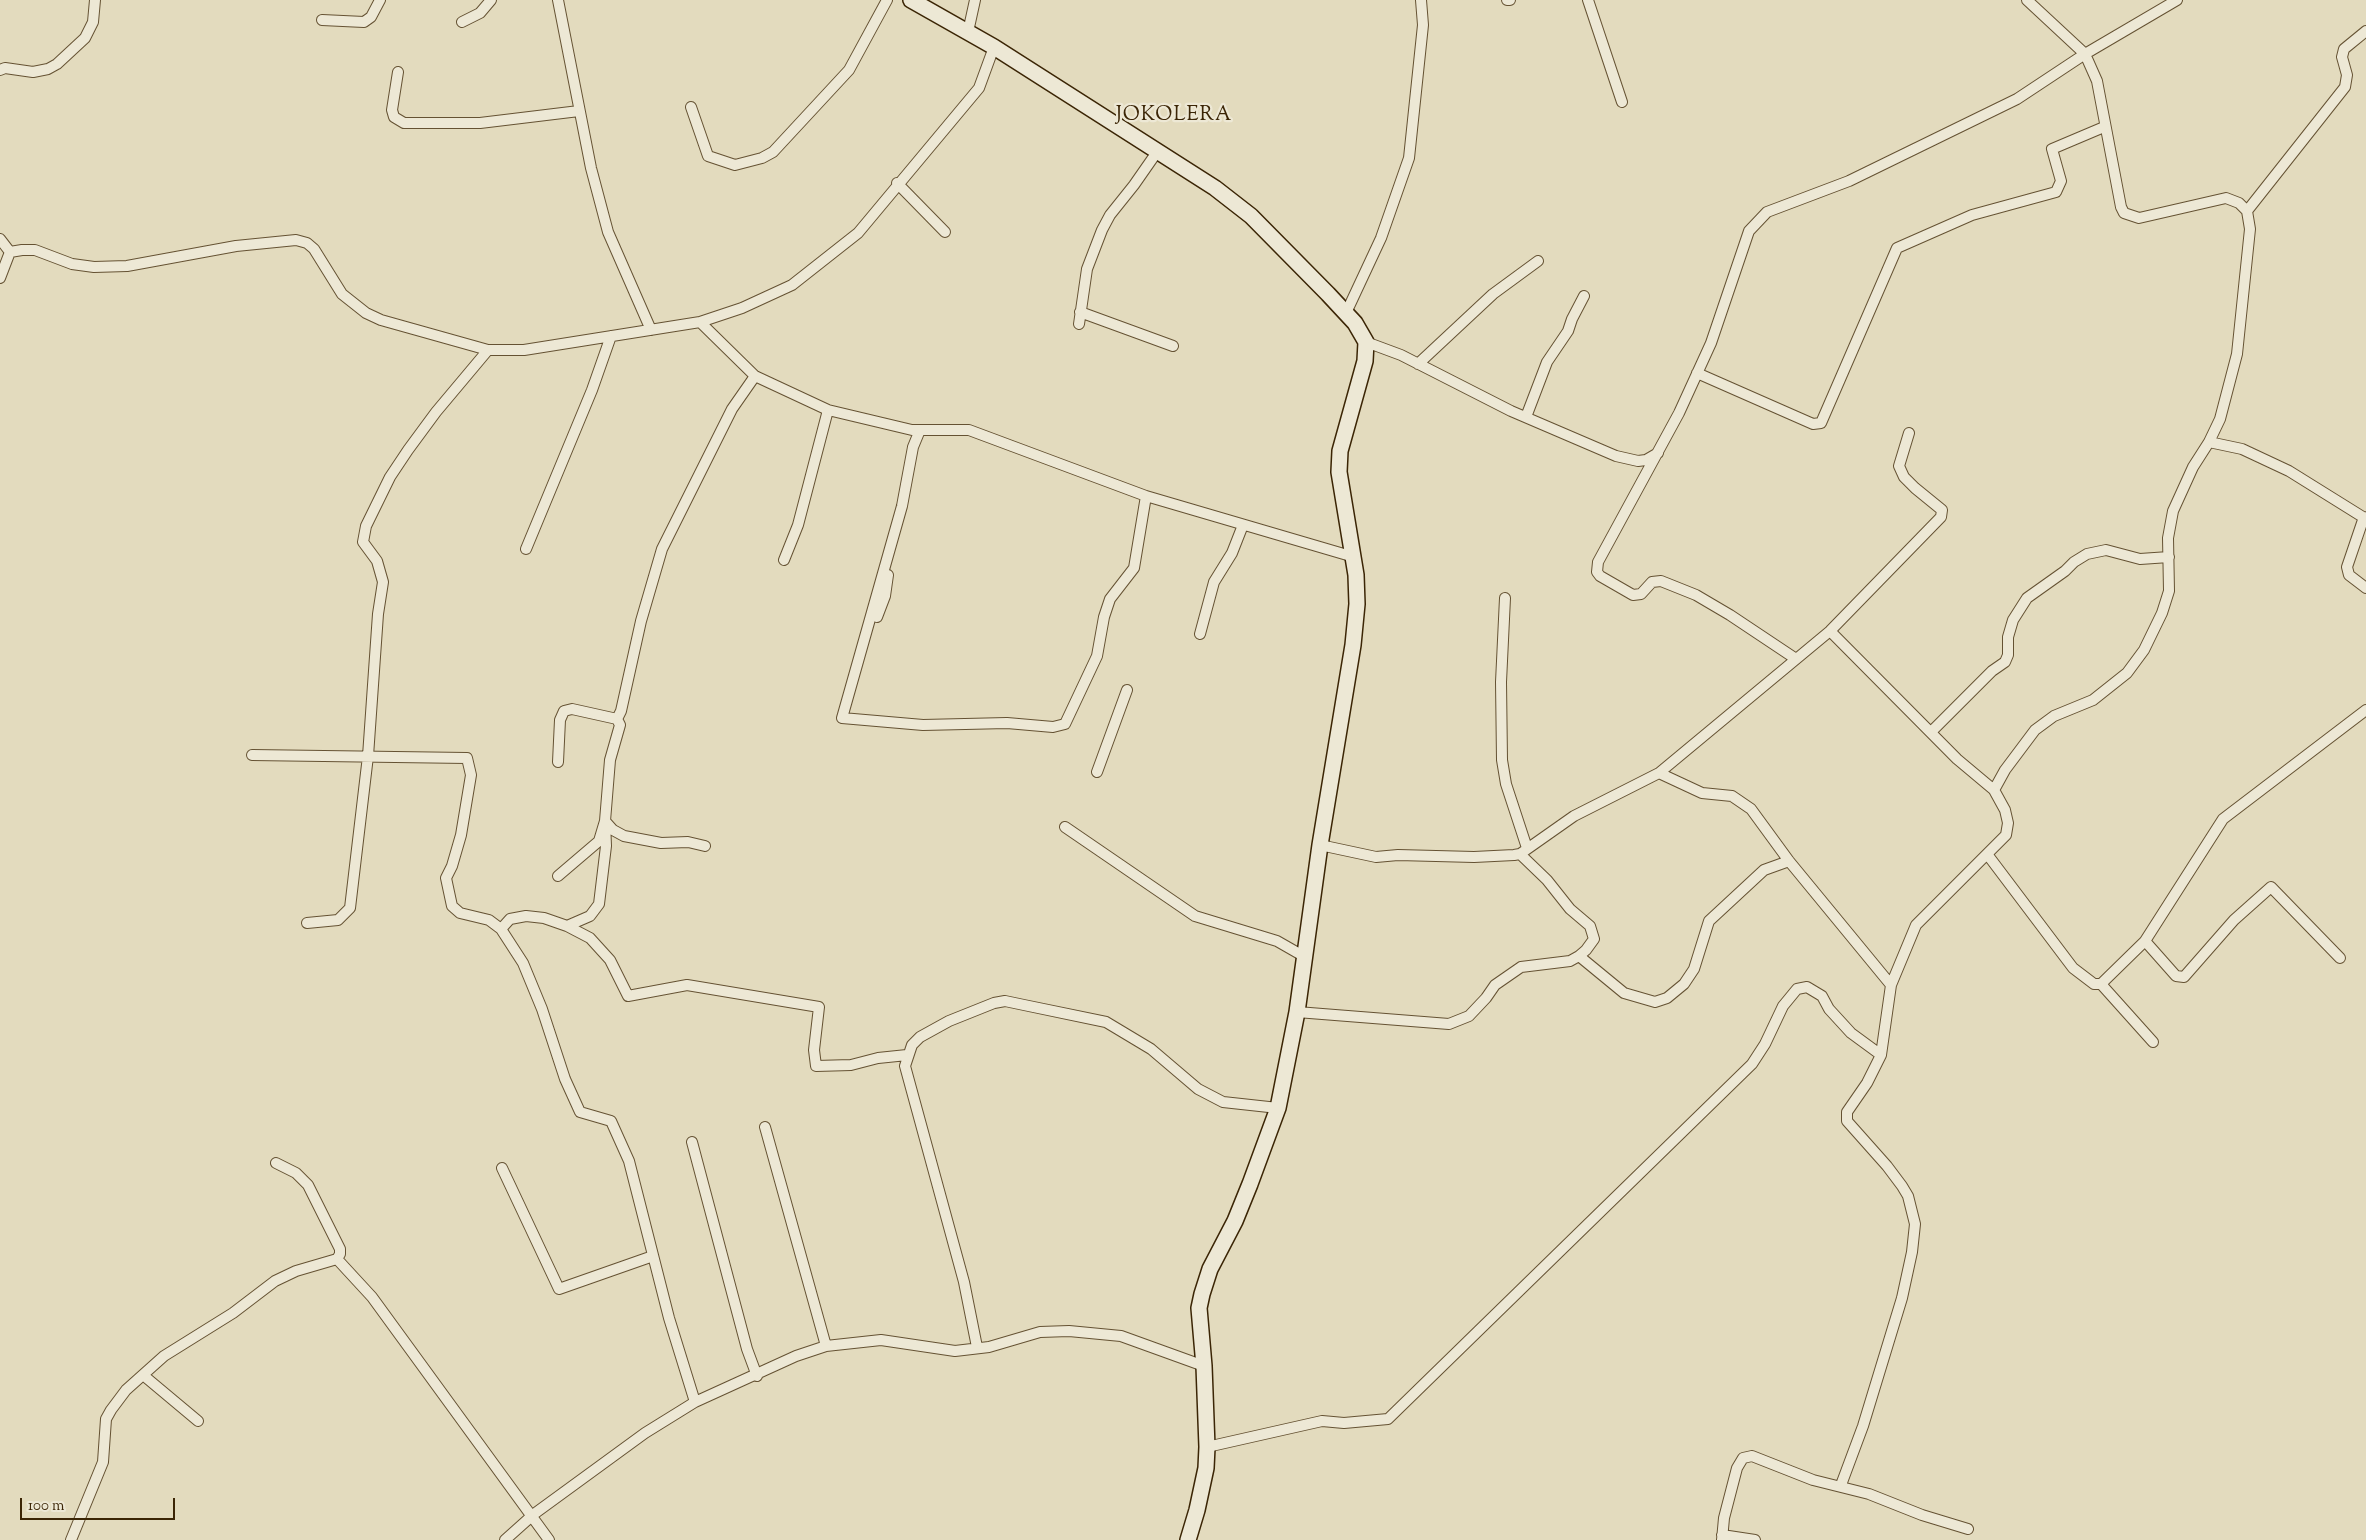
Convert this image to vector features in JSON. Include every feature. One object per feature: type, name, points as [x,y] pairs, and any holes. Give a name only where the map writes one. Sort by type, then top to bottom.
[{"type":"street","points":[[0,70],[5,68],[33,72],[48,69],[57,64],[85,38],[93,22],[95,0]]},
{"type":"street","points":[[322,20],[364,22],[371,17],[380,0]]},
{"type":"street","points":[[462,22],[480,13],[491,0]]},
{"type":"street","points":[[558,0],[591,168],[608,232],[651,330]]},
{"type":"street","points":[[691,107],[708,156],[735,165],[762,158],[773,152],[849,70],[887,0]]},
{"type":"street","points":[[911,0],[994,47],[1215,188],[1251,216],[1346,312],[1362,332],[1366,342],[1365,361],[1340,451],[1339,472],[1344,513],[1354,557],[1357,588],[1353,645],[1320,845],[1297,1012],[1278,1108],[1235,1221],[1210,1269],[1199,1308],[1204,1366],[1207,1447],[1206,1468],[1198,1510],[1188,1540]]},
{"type":"street","points":[[968,32],[975,0]]},
{"type":"street","points":[[1346,312],[1381,238],[1409,158],[1423,25],[1421,0]]},
{"type":"street","points":[[1588,0],[1622,102]]},
{"type":"street","points":[[1994,790],[2035,730],[2054,716],[2093,700],[2127,673],[2144,650],[2166,604],[2170,576],[2168,538],[2173,512],[2193,467],[2209,442],[2228,395],[2237,354],[2250,229],[2247,210],[2232,199],[2220,198],[2146,217],[2128,216],[2121,207],[2104,128],[2097,81],[2086,54],[2027,0]]},
{"type":"street","points":[[1796,658],[1696,595],[1666,582],[1652,582],[1637,596],[1598,575],[1598,562],[1659,452],[1697,374],[1710,343],[1749,231],[1759,218],[1767,212],[1849,181],[2017,99],[2086,54],[2177,0]]},
{"type":"street","points":[[2247,210],[2345,87],[2347,76],[2342,57],[2344,49],[2366,32]]},
{"type":"street","points":[[10,252],[35,250],[72,264],[94,267],[128,266],[236,246],[296,240],[306,243],[314,249],[342,294],[366,313],[382,320],[488,350],[524,350],[700,322],[742,308],[792,285],[858,233],[897,183],[979,88],[994,47]]},
{"type":"street","points":[[398,72],[392,110],[394,117],[404,123],[480,122],[580,111]]},
{"type":"street","points":[[1697,374],[1813,424],[1821,423],[1897,248],[1972,215],[2056,192],[2061,182],[2052,149],[2104,128]]},
{"type":"street","points":[[1079,324],[1087,270],[1102,230],[1110,215],[1157,152]]},
{"type":"street","points":[[897,183],[945,232]]},
{"type":"street","points":[[0,239],[10,252]]},
{"type":"street","points":[[0,278],[10,252]]},
{"type":"street","points":[[1418,364],[1493,294],[1538,260]]},
{"type":"street","points":[[1526,417],[1547,362],[1568,331],[1584,296]]},
{"type":"street","points":[[1080,312],[1173,346]]},
{"type":"street","points":[[700,322],[755,376],[828,410],[900,428],[969,430],[1146,496],[1354,557]]},
{"type":"street","points":[[526,549],[592,390],[611,336]]},
{"type":"street","points":[[1366,342],[1418,364],[1526,417],[1616,456],[1638,461],[1646,460],[1659,452]]},
{"type":"street","points":[[307,923],[338,920],[350,908],[368,756],[378,614],[383,582],[377,561],[363,542],[366,526],[390,477],[408,450],[436,412],[488,350]]},
{"type":"street","points":[[567,926],[590,916],[599,904],[606,846],[605,821],[610,760],[620,726],[617,719],[621,711],[641,621],[662,549],[732,409],[755,376]]},
{"type":"street","points":[[784,560],[798,525],[828,410]]},
{"type":"street","points":[[920,430],[913,447],[902,506],[842,718],[923,725],[1007,722],[1053,727],[1065,724],[1097,656],[1104,617],[1110,599],[1134,568],[1146,496]]},
{"type":"street","points":[[1320,845],[1376,857],[1398,855],[1474,857],[1524,851],[1574,816],[1659,773],[1830,631],[1941,517],[1942,510],[1914,488],[1904,477],[1899,466],[1909,433]]},
{"type":"street","points":[[2209,442],[2242,450],[2289,471],[2365,518],[2347,567],[2349,575],[2366,588]]},
{"type":"street","points":[[1200,634],[1214,582],[1232,553],[1243,525]]},
{"type":"street","points":[[1932,731],[1992,671],[2005,662],[2008,656],[2008,637],[2013,620],[2027,598],[2065,571],[2074,562],[2087,554],[2106,550],[2140,559],[2153,560],[2169,557]]},
{"type":"street","points":[[854,662],[873,626],[885,596],[890,565]]},
{"type":"street","points":[[1297,1012],[1449,1024],[1469,1016],[1495,985],[1521,967],[1570,961],[1586,950],[1594,939],[1590,926],[1570,909],[1524,851],[1506,784],[1502,760],[1500,682],[1505,598]]},
{"type":"street","points":[[1830,631],[1932,731],[1957,759],[1994,790],[2005,810],[2008,830],[1987,854],[1916,925],[1891,985],[1881,1055],[1867,1083],[1847,1112],[1847,1122],[1875,1152],[1902,1186],[1912,1209],[1915,1224],[1914,1239],[1902,1298],[1863,1426],[1841,1486]]},
{"type":"street","points":[[1097,772],[1127,690]]},
{"type":"street","points":[[558,762],[560,720],[564,711],[572,709],[617,719]]},
{"type":"street","points":[[1987,854],[2073,968],[2094,984],[2101,984],[2145,941],[2223,819],[2366,710]]},
{"type":"street","points":[[252,755],[467,758],[471,775],[461,835],[452,866],[446,878],[452,906],[460,914],[489,920],[501,929],[523,963],[542,1009],[565,1079],[580,1112],[611,1121],[628,1161],[679,1356],[695,1402]]},
{"type":"street","points":[[1659,773],[1702,793],[1732,796],[1741,800],[1751,809],[1789,861],[1891,985]]},
{"type":"street","points":[[605,821],[613,830],[624,836],[661,843],[688,842],[705,846]]},
{"type":"street","points":[[558,876],[599,841],[605,821]]},
{"type":"street","points":[[1064,826],[1196,916],[1277,941],[1305,957]]},
{"type":"street","points":[[1579,956],[1624,993],[1655,1002],[1666,998],[1678,990],[1694,969],[1708,921],[1764,870],[1789,861]]},
{"type":"street","points":[[2145,941],[2176,976],[2184,977],[2234,920],[2271,887],[2340,958]]},
{"type":"street","points":[[501,929],[510,919],[526,916],[544,918],[567,926],[590,938],[610,960],[628,996],[687,985],[819,1007],[814,1050],[816,1066],[851,1065],[878,1058],[907,1055]]},
{"type":"street","points":[[2101,984],[2153,1042]]},
{"type":"street","points":[[1207,1447],[1322,1421],[1344,1423],[1388,1419],[1752,1064],[1765,1044],[1783,1006],[1797,988],[1807,986],[1822,996],[1829,1009],[1851,1033],[1881,1055]]},
{"type":"street","points":[[977,1347],[964,1282],[905,1066],[907,1055],[912,1045],[930,1031],[985,1006],[1005,1001],[1106,1022],[1151,1049],[1198,1089],[1223,1102],[1278,1108]]},
{"type":"street","points":[[764,1127],[826,1346]]},
{"type":"street","points":[[692,1142],[747,1349],[756,1376]]},
{"type":"street","points":[[71,1540],[103,1462],[106,1419],[118,1399],[164,1356],[233,1314],[275,1281],[296,1270],[337,1258],[340,1254],[340,1249],[308,1185],[296,1173],[276,1163]]},
{"type":"street","points":[[502,1168],[559,1289],[653,1256]]},
{"type":"street","points":[[337,1258],[372,1297],[549,1540]]},
{"type":"street","points":[[505,1540],[534,1514],[645,1432],[695,1402],[756,1376],[796,1356],[826,1346],[881,1340],[954,1351],[988,1347],[1040,1332],[1090,1332],[1121,1336],[1204,1366]]},
{"type":"street","points":[[143,1375],[198,1420]]},
{"type":"street","points":[[1755,1540],[1722,1538],[1724,1518],[1737,1468],[1743,1458],[1747,1456],[1764,1460],[1831,1486],[1841,1486],[1968,1529]]},
{"type":"district","name":"JOKOLERA","points":[[1174,117]]}]
